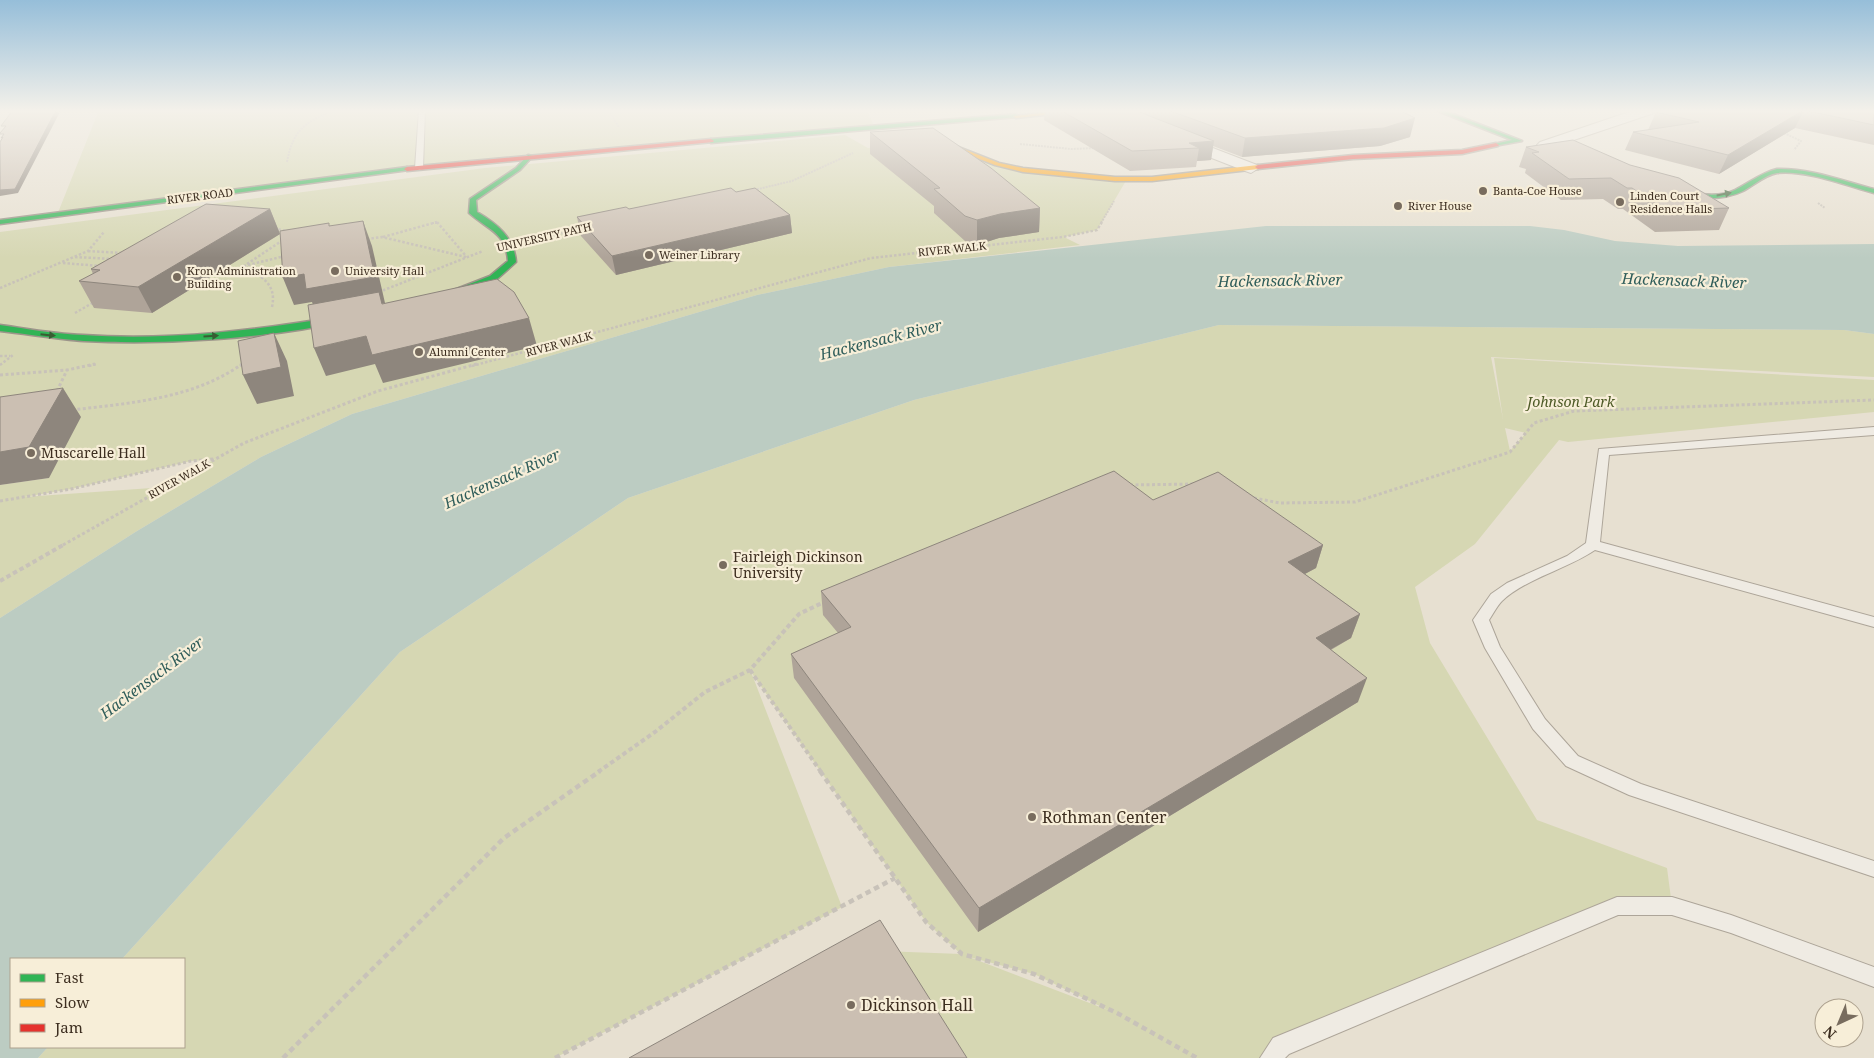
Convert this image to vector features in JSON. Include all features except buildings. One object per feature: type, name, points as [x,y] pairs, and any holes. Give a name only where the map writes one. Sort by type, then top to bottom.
[{"type":"street","name":"RIVER ROAD","points":[[0,222],[499,159]]},
{"type":"street","points":[[440,299],[493,278],[512,262],[513,254],[510,244],[498,228],[473,214],[473,199],[482,190],[517,170],[527,159]]},
{"type":"street","points":[[985,159],[1023,170],[1128,179],[1331,159]]},
{"type":"street","points":[[1229,159],[1251,168]]},
{"type":"street","points":[[1663,189],[1710,196],[1728,195],[1772,170],[1784,170],[1874,191]]},
{"type":"street","points":[[0,328],[81,338],[138,340],[266,332],[361,316]]},
{"type":"lane","points":[[419,159],[419,168]]},
{"type":"lane","points":[[1874,431],[1603,452],[1593,545],[1572,560],[1512,586],[1496,598],[1481,620],[1493,648],[1540,724],[1572,761],[1635,790],[1874,869]]},
{"type":"lane","points":[[1593,545],[1874,622]]},
{"type":"lane","points":[[1271,1058],[1281,1046],[1617,906],[1672,906],[1731,924],[1874,977]]},
{"type":"path","points":[[288,159],[288,185]]},
{"type":"path","points":[[746,192],[792,181],[841,159]]},
{"type":"path","points":[[1784,170],[1782,163],[1785,159]]},
{"type":"path","name":"RIVER WALK","points":[[0,581],[244,444],[378,391],[871,258],[1063,237],[1097,230],[1128,179]]},
{"type":"path","points":[[365,244],[382,237],[437,222],[466,257],[476,286]]},
{"type":"path","points":[[272,228],[286,230],[292,234]]},
{"type":"path","name":"UNIVERSITY PATH","points":[[379,295],[384,290],[466,257],[510,244],[586,228]]},
{"type":"path","points":[[88,251],[104,230]]},
{"type":"path","points":[[365,239],[382,237],[466,257]]},
{"type":"path","points":[[244,266],[284,239]]},
{"type":"path","points":[[0,288],[88,251],[125,253]]},
{"type":"path","points":[[244,266],[290,255]]},
{"type":"path","points":[[74,257],[112,260]]},
{"type":"path","points":[[61,263],[108,267]]},
{"type":"path","points":[[244,266],[274,287],[276,294],[271,310]]},
{"type":"path","points":[[70,316],[95,302]]},
{"type":"path","points":[[70,410],[150,400],[185,392],[220,378],[240,366],[256,352],[266,332]]},
{"type":"path","points":[[0,356],[10,356]]},
{"type":"path","points":[[54,396],[67,370]]},
{"type":"path","points":[[1252,497],[1280,504],[1355,502],[1510,452],[1534,423],[1574,411],[1874,400]]},
{"type":"path","points":[[0,501],[71,489],[191,461],[217,458]]},
{"type":"path","points":[[1122,485],[1187,483],[1196,485]]},
{"type":"path","points":[[283,1058],[504,838],[655,732],[705,692],[750,670],[799,614],[826,602]]},
{"type":"path","points":[[750,670],[926,922],[962,954],[1034,974],[1117,1013],[1197,1058]]},
{"type":"path","points":[[555,1058],[895,878]]},
{"type":"green space","points":[[79,159],[503,159],[57,215]]},
{"type":"green space","points":[[579,159],[977,159],[997,164],[1127,179],[1097,230],[1064,237],[1080,245],[889,267],[757,295],[352,414],[261,457],[137,531],[0,618],[0,485],[49,478],[0,429],[0,232],[485,168]],"holes":[[[215,459],[166,487],[24,497],[71,489],[191,461]]]},
{"type":"green space","name":"Johnson Park","points":[[1219,325],[1844,330],[1874,334],[1874,377],[1491,357],[1503,419],[1494,358],[1874,380],[1874,412],[1568,442],[1559,440],[1475,544],[1415,587],[1430,643],[1537,820],[1667,868],[1672,906],[1617,906],[1271,1058],[947,1058],[882,951],[961,954],[926,922],[751,672],[842,907],[555,1058],[38,1058],[47,1048],[185,1048],[185,958],[123,958],[400,652],[628,498],[914,400]],"holes":[[[1505,428],[1526,433],[1510,451]],[[969,957],[1034,974],[1108,1010]]]},
{"type":"water","name":"Hackensack River","points":[[1266,226],[1530,226],[1564,230],[1615,241],[1678,246],[1874,244],[1874,334],[1844,330],[1219,325],[914,400],[628,498],[400,652],[123,958],[10,958],[10,1048],[47,1048],[38,1058],[0,1058],[0,618],[137,531],[261,457],[352,414],[757,295],[889,267]]},
{"type":"traffic: fast","points":[[452,294],[493,278],[512,262],[509,245],[505,239],[488,222],[473,213],[473,199],[518,169],[527,159]]},
{"type":"traffic: fast","points":[[0,222],[407,169]]},
{"type":"traffic: fast","points":[[1673,191],[1709,197],[1726,195],[1777,171],[1797,172],[1874,191]]},
{"type":"traffic: fast","points":[[0,328],[83,338],[149,339],[248,333],[347,318]]},
{"type":"traffic: slow","points":[[985,159],[1023,170],[1115,179],[1152,179],[1258,167]]},
{"type":"traffic: jam","points":[[407,169],[512,159]]},
{"type":"traffic: jam","points":[[1258,167],[1330,159]]},
{"type":"place","name":"Banta-Coe House","points":[[1483,191]]},
{"type":"place","name":"Linden Court Residence Halls","points":[[1620,202]]},
{"type":"place","name":"River House","points":[[1398,206]]},
{"type":"place","name":"Weiner Library","points":[[649,255]]},
{"type":"place","name":"University Hall","points":[[335,271]]},
{"type":"place","name":"Kron Administration Building","points":[[177,277]]},
{"type":"place","name":"Alumni Center","points":[[419,352]]},
{"type":"place","name":"Muscarelle Hall","points":[[31,453]]},
{"type":"place","name":"Fairleigh Dickinson University","points":[[723,565]]},
{"type":"place","name":"Rothman Center","points":[[1032,817]]},
{"type":"place","name":"Dickinson Hall","points":[[851,1005]]}]
